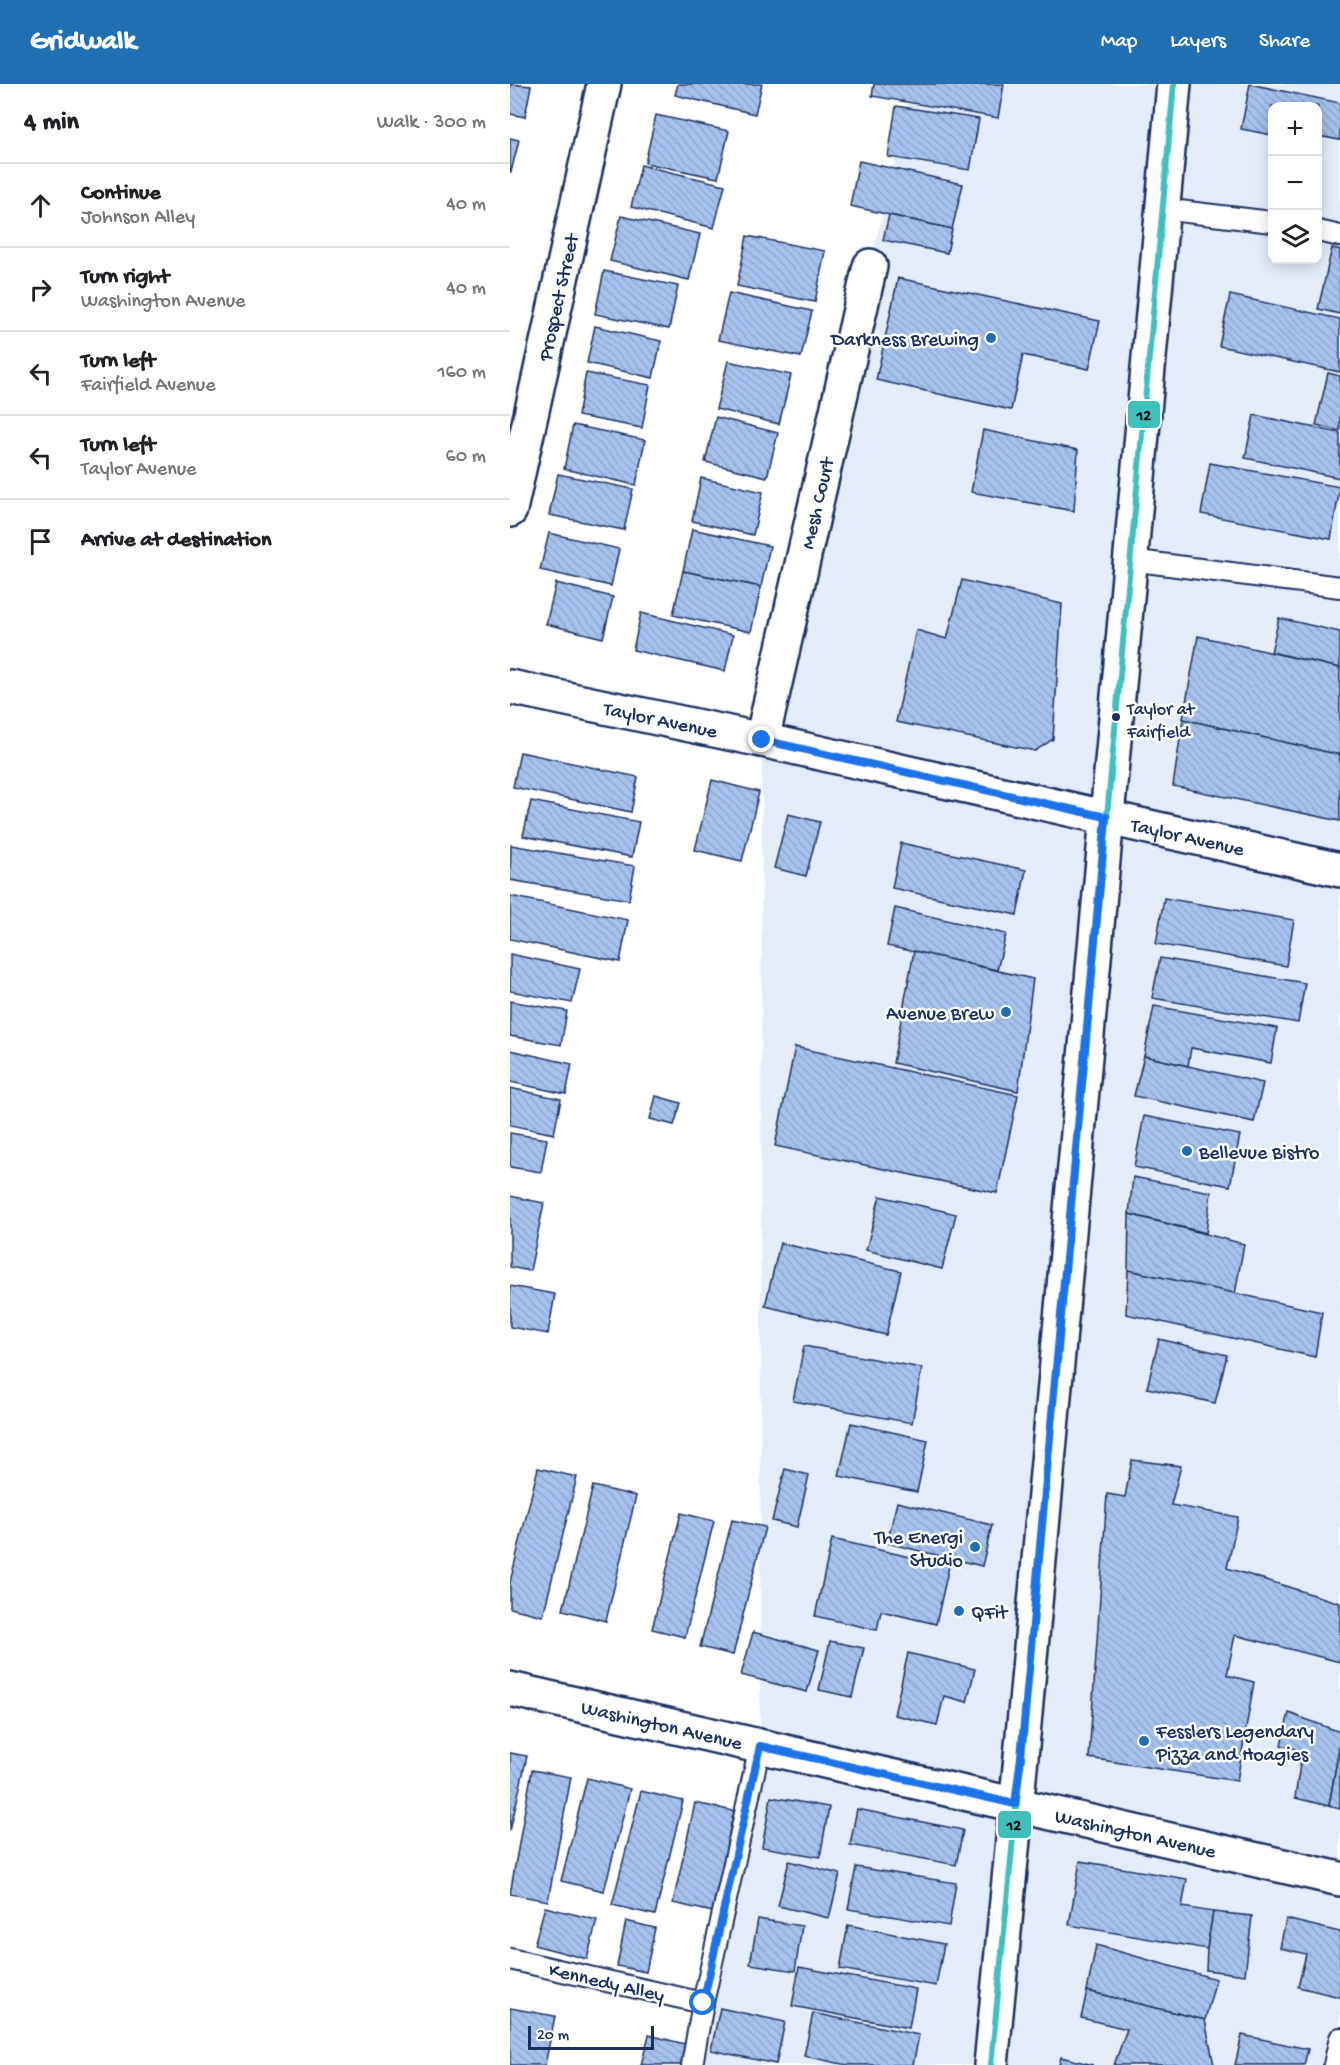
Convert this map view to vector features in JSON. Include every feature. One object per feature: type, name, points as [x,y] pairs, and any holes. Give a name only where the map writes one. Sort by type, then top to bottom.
[{"type":"street","name":"Prospect Street","points":[[510,510],[604,84]]},
{"type":"street","points":[[991,2065],[1173,84]]},
{"type":"street","name":"Mesh Court","points":[[762,740],[870,266]]},
{"type":"street","name":"Taylor Avenue","points":[[510,687],[762,740],[1340,870]]},
{"type":"street","name":"Washington Avenue","points":[[510,1689],[1340,1878]]},
{"type":"lane","points":[[1162,209],[1268,222]]},
{"type":"lane","points":[[1322,232],[1340,236]]},
{"type":"lane","points":[[1130,560],[1340,587]]},
{"type":"lane","points":[[692,2065],[703,2003],[760,1746]]},
{"type":"lane","name":"Kennedy Alley","points":[[510,1959],[703,2003]]},
{"type":"lane","points":[[1334,2065],[1340,2038]]},
{"type":"shaded area","points":[[912,84],[1340,84],[1340,2038],[1334,2065],[692,2065],[760,1746],[762,740]]},
{"type":"building","points":[[510,84],[531,86],[525,117],[510,114]]},
{"type":"building","points":[[678,84],[762,84],[755,114],[675,95]]},
{"type":"building","points":[[874,84],[1004,84],[998,118],[872,96]]},
{"type":"building","points":[[1250,84],[1340,103],[1340,140],[1322,137],[1322,102],[1268,102],[1268,134],[1241,129]]},
{"type":"building","points":[[896,106],[979,119],[970,170],[888,157]]},
{"type":"building","points":[[656,115],[729,131],[718,178],[645,163]]},
{"type":"building","points":[[510,138],[519,140],[511,172],[510,172]]},
{"type":"building","points":[[859,161],[963,184],[952,229],[850,206]]},
{"type":"building","points":[[641,165],[725,185],[714,228],[631,207]]},
{"type":"building","points":[[889,215],[952,229],[947,253],[883,240]]},
{"type":"building","points":[[621,216],[700,234],[689,280],[610,261]]},
{"type":"building","points":[[747,236],[825,251],[815,302],[737,286]]},
{"type":"building","points":[[1332,248],[1340,250],[1340,314],[1318,309]]},
{"type":"building","points":[[604,271],[678,286],[669,329],[595,314]]},
{"type":"building","name":"Darkness Brewing","points":[[898,278],[1100,321],[1089,369],[1023,355],[1011,410],[876,380]]},
{"type":"building","points":[[729,293],[812,311],[801,357],[718,340]]},
{"type":"building","points":[[1230,295],[1340,319],[1340,372],[1219,346]]},
{"type":"building","points":[[595,326],[661,341],[653,378],[587,363]]},
{"type":"building","points":[[728,361],[791,375],[779,424],[716,409]]},
{"type":"building","points":[[586,373],[650,385],[642,428],[578,416]]},
{"type":"building","points":[[1328,373],[1340,376],[1340,431],[1316,425]]},
{"type":"building","points":[[1254,415],[1340,433],[1340,478],[1245,458]]},
{"type":"building","points":[[716,417],[778,433],[767,477],[705,462]]},
{"type":"building","points":[[573,425],[645,440],[636,485],[564,469]]},
{"type":"building","points":[[983,430],[1078,450],[1074,511],[971,492]]},
{"type":"building","points":[[1210,463],[1340,487],[1331,539],[1201,514]]},
{"type":"building","points":[[558,474],[633,489],[624,530],[549,515]]},
{"type":"building","points":[[701,478],[763,492],[753,535],[692,521]]},
{"type":"building","points":[[692,529],[770,546],[761,587],[683,571]]},
{"type":"building","points":[[549,533],[619,549],[611,586],[540,570]]},
{"type":"building","points":[[683,571],[761,587],[751,632],[673,615]]},
{"type":"building","points":[[962,580],[1062,604],[1053,739],[1035,751],[896,722],[916,630],[947,639]]},
{"type":"building","points":[[556,583],[613,597],[603,638],[546,624]]},
{"type":"building","points":[[641,613],[733,635],[725,671],[633,650]]},
{"type":"building","points":[[1279,618],[1340,632],[1340,668],[1271,652]]},
{"type":"building","points":[[1198,636],[1340,668],[1340,755],[1183,719]]},
{"type":"building","points":[[1183,719],[1340,755],[1340,821],[1173,786]]},
{"type":"building","points":[[520,752],[638,777],[631,812],[513,787]]},
{"type":"building","points":[[712,780],[759,792],[742,861],[695,850]]},
{"type":"building","points":[[531,801],[639,822],[632,857],[523,836]]},
{"type":"building","points":[[788,814],[820,822],[806,876],[774,868]]},
{"type":"building","points":[[901,843],[1026,870],[1017,915],[892,888]]},
{"type":"building","points":[[511,845],[635,866],[629,900],[510,880]]},
{"type":"building","points":[[510,896],[628,920],[620,962],[510,939]]},
{"type":"building","points":[[1164,898],[1294,920],[1286,966],[1156,944]]},
{"type":"building","points":[[895,908],[1006,934],[997,970],[887,946]]},
{"type":"building","points":[[914,951],[1033,979],[1018,1091],[893,1063]]},
{"type":"building","points":[[510,954],[580,969],[572,1003],[510,991]]},
{"type":"building","points":[[1160,958],[1305,983],[1298,1023],[1152,998]]},
{"type":"building","points":[[510,1001],[567,1011],[561,1045],[510,1036]]},
{"type":"building","points":[[1154,1006],[1277,1028],[1271,1063],[1191,1048],[1188,1066],[1144,1056]]},
{"type":"building","points":[[795,1047],[1018,1095],[997,1193],[775,1146]]},
{"type":"building","points":[[510,1050],[572,1064],[566,1094],[510,1082]]},
{"type":"building","points":[[1144,1056],[1263,1083],[1254,1122],[1134,1096]]},
{"type":"building","points":[[510,1088],[561,1099],[554,1134],[510,1125]]},
{"type":"building","points":[[656,1096],[681,1103],[674,1125],[650,1119]]},
{"type":"building","name":"Bellevue Bistro","points":[[1144,1116],[1240,1135],[1230,1186],[1134,1167]]},
{"type":"building","points":[[510,1133],[547,1139],[541,1172],[510,1167]]},
{"type":"building","points":[[1133,1177],[1211,1192],[1206,1233],[1129,1214]]},
{"type":"building","points":[[510,1196],[544,1203],[530,1271],[510,1267]]},
{"type":"building","points":[[880,1196],[956,1214],[942,1269],[866,1250]]},
{"type":"building","points":[[1129,1214],[1244,1244],[1235,1294],[1128,1270]]},
{"type":"building","points":[[780,1243],[901,1271],[886,1335],[765,1306]]},
{"type":"building","points":[[1128,1270],[1322,1312],[1315,1357],[1126,1314]]},
{"type":"building","points":[[510,1286],[555,1294],[548,1334],[510,1327]]},
{"type":"building","points":[[1159,1339],[1227,1355],[1215,1403],[1147,1388]]},
{"type":"building","points":[[804,1346],[922,1368],[912,1423],[793,1401]]},
{"type":"building","points":[[851,1423],[928,1440],[917,1492],[839,1476]]},
{"type":"building","points":[[1132,1460],[1181,1466],[1171,1505],[1238,1517],[1227,1568],[1340,1603],[1340,1662],[1235,1635],[1227,1675],[1254,1682],[1237,1781],[1089,1758],[1107,1494],[1125,1497]]},
{"type":"building","points":[[538,1468],[577,1477],[543,1616],[510,1608],[510,1582]]},
{"type":"building","points":[[785,1469],[809,1475],[797,1527],[772,1521]]},
{"type":"building","points":[[593,1486],[636,1496],[606,1621],[563,1610]]},
{"type":"building","points":[[897,1502],[992,1525],[982,1566],[887,1543]]},
{"type":"building","points":[[681,1513],[714,1521],[685,1637],[652,1629]]},
{"type":"building","points":[[732,1520],[765,1527],[733,1655],[700,1647]]},
{"type":"building","points":[[832,1539],[949,1566],[936,1624],[881,1611],[877,1630],[815,1616]]},
{"type":"building","points":[[753,1632],[819,1650],[807,1692],[741,1675]]},
{"type":"building","points":[[830,1641],[864,1648],[852,1697],[819,1690]]},
{"type":"building","points":[[908,1653],[975,1669],[967,1702],[944,1696],[937,1725],[894,1715]]},
{"type":"building","points":[[1289,1713],[1340,1732],[1329,1806],[1295,1798],[1302,1751],[1281,1745]]},
{"type":"building","points":[[1340,1743],[1340,1809],[1329,1806]]},
{"type":"building","points":[[510,1753],[527,1756],[510,1831]]},
{"type":"building","points":[[532,1770],[571,1777],[548,1901],[510,1894]]},
{"type":"building","points":[[587,1778],[630,1789],[604,1891],[561,1881]]},
{"type":"building","points":[[641,1791],[683,1801],[655,1915],[612,1905]]},
{"type":"building","points":[[771,1797],[829,1807],[820,1857],[762,1847]]},
{"type":"building","points":[[695,1803],[734,1811],[713,1912],[673,1903]]},
{"type":"building","points":[[857,1809],[963,1830],[956,1865],[850,1845]]},
{"type":"building","points":[[789,1861],[840,1874],[829,1918],[778,1906]]},
{"type":"building","points":[[1080,1861],[1187,1879],[1182,1907],[1213,1912],[1207,1949],[1069,1925]]},
{"type":"building","points":[[856,1867],[956,1883],[949,1926],[848,1909]]},
{"type":"building","points":[[545,1907],[597,1920],[587,1959],[534,1945]]},
{"type":"building","points":[[1213,1912],[1252,1916],[1245,1975],[1206,1970]]},
{"type":"building","points":[[758,1919],[802,1926],[795,1971],[750,1964]]},
{"type":"building","points":[[1286,1919],[1340,1932],[1340,1997],[1298,1987],[1306,1954],[1280,1948]]},
{"type":"building","points":[[626,1921],[655,1928],[646,1972],[617,1966]]},
{"type":"building","points":[[848,1925],[944,1944],[936,1986],[840,1969]]},
{"type":"building","points":[[1096,1945],[1216,1979],[1205,2020],[1087,1991]]},
{"type":"building","points":[[799,1967],[916,1989],[909,2028],[792,2006]]},
{"type":"building","points":[[1087,1991],[1205,2020],[1214,2065],[1114,2065],[1127,2029],[1081,2018]]},
{"type":"building","points":[[510,2008],[555,2016],[545,2065],[510,2065]]},
{"type":"building","points":[[720,2008],[785,2022],[776,2064],[711,2050]]},
{"type":"building","points":[[813,2013],[919,2035],[913,2065],[847,2065],[804,2056]]},
{"type":"building","points":[[649,2035],[689,2045],[684,2065],[641,2065]]},
{"type":"building","points":[[1242,2035],[1308,2049],[1304,2065],[1235,2065]]},
{"type":"building","points":[[1061,2057],[1093,2065],[1059,2065]]},
{"type":"transit line","name":"12","points":[[991,2065],[1174,84]]},
{"type":"place","name":"Darkness Brewing","points":[[991,338]]},
{"type":"place","name":"Taylor at Fairfield","points":[[1116,717]]},
{"type":"place","name":"Avenue Brew","points":[[1006,1012]]},
{"type":"place","name":"Bellevue Bistro","points":[[1187,1151]]},
{"type":"place","name":"The Energi Studio","points":[[975,1547]]},
{"type":"place","name":"QFit","points":[[959,1611]]},
{"type":"place","name":"Fesslers Legendary Pizza and Hoagies","points":[[1144,1741]]},
{"type":"route","points":[[703,2003],[760,1746],[1015,1804],[1106,817],[762,740]]}]
